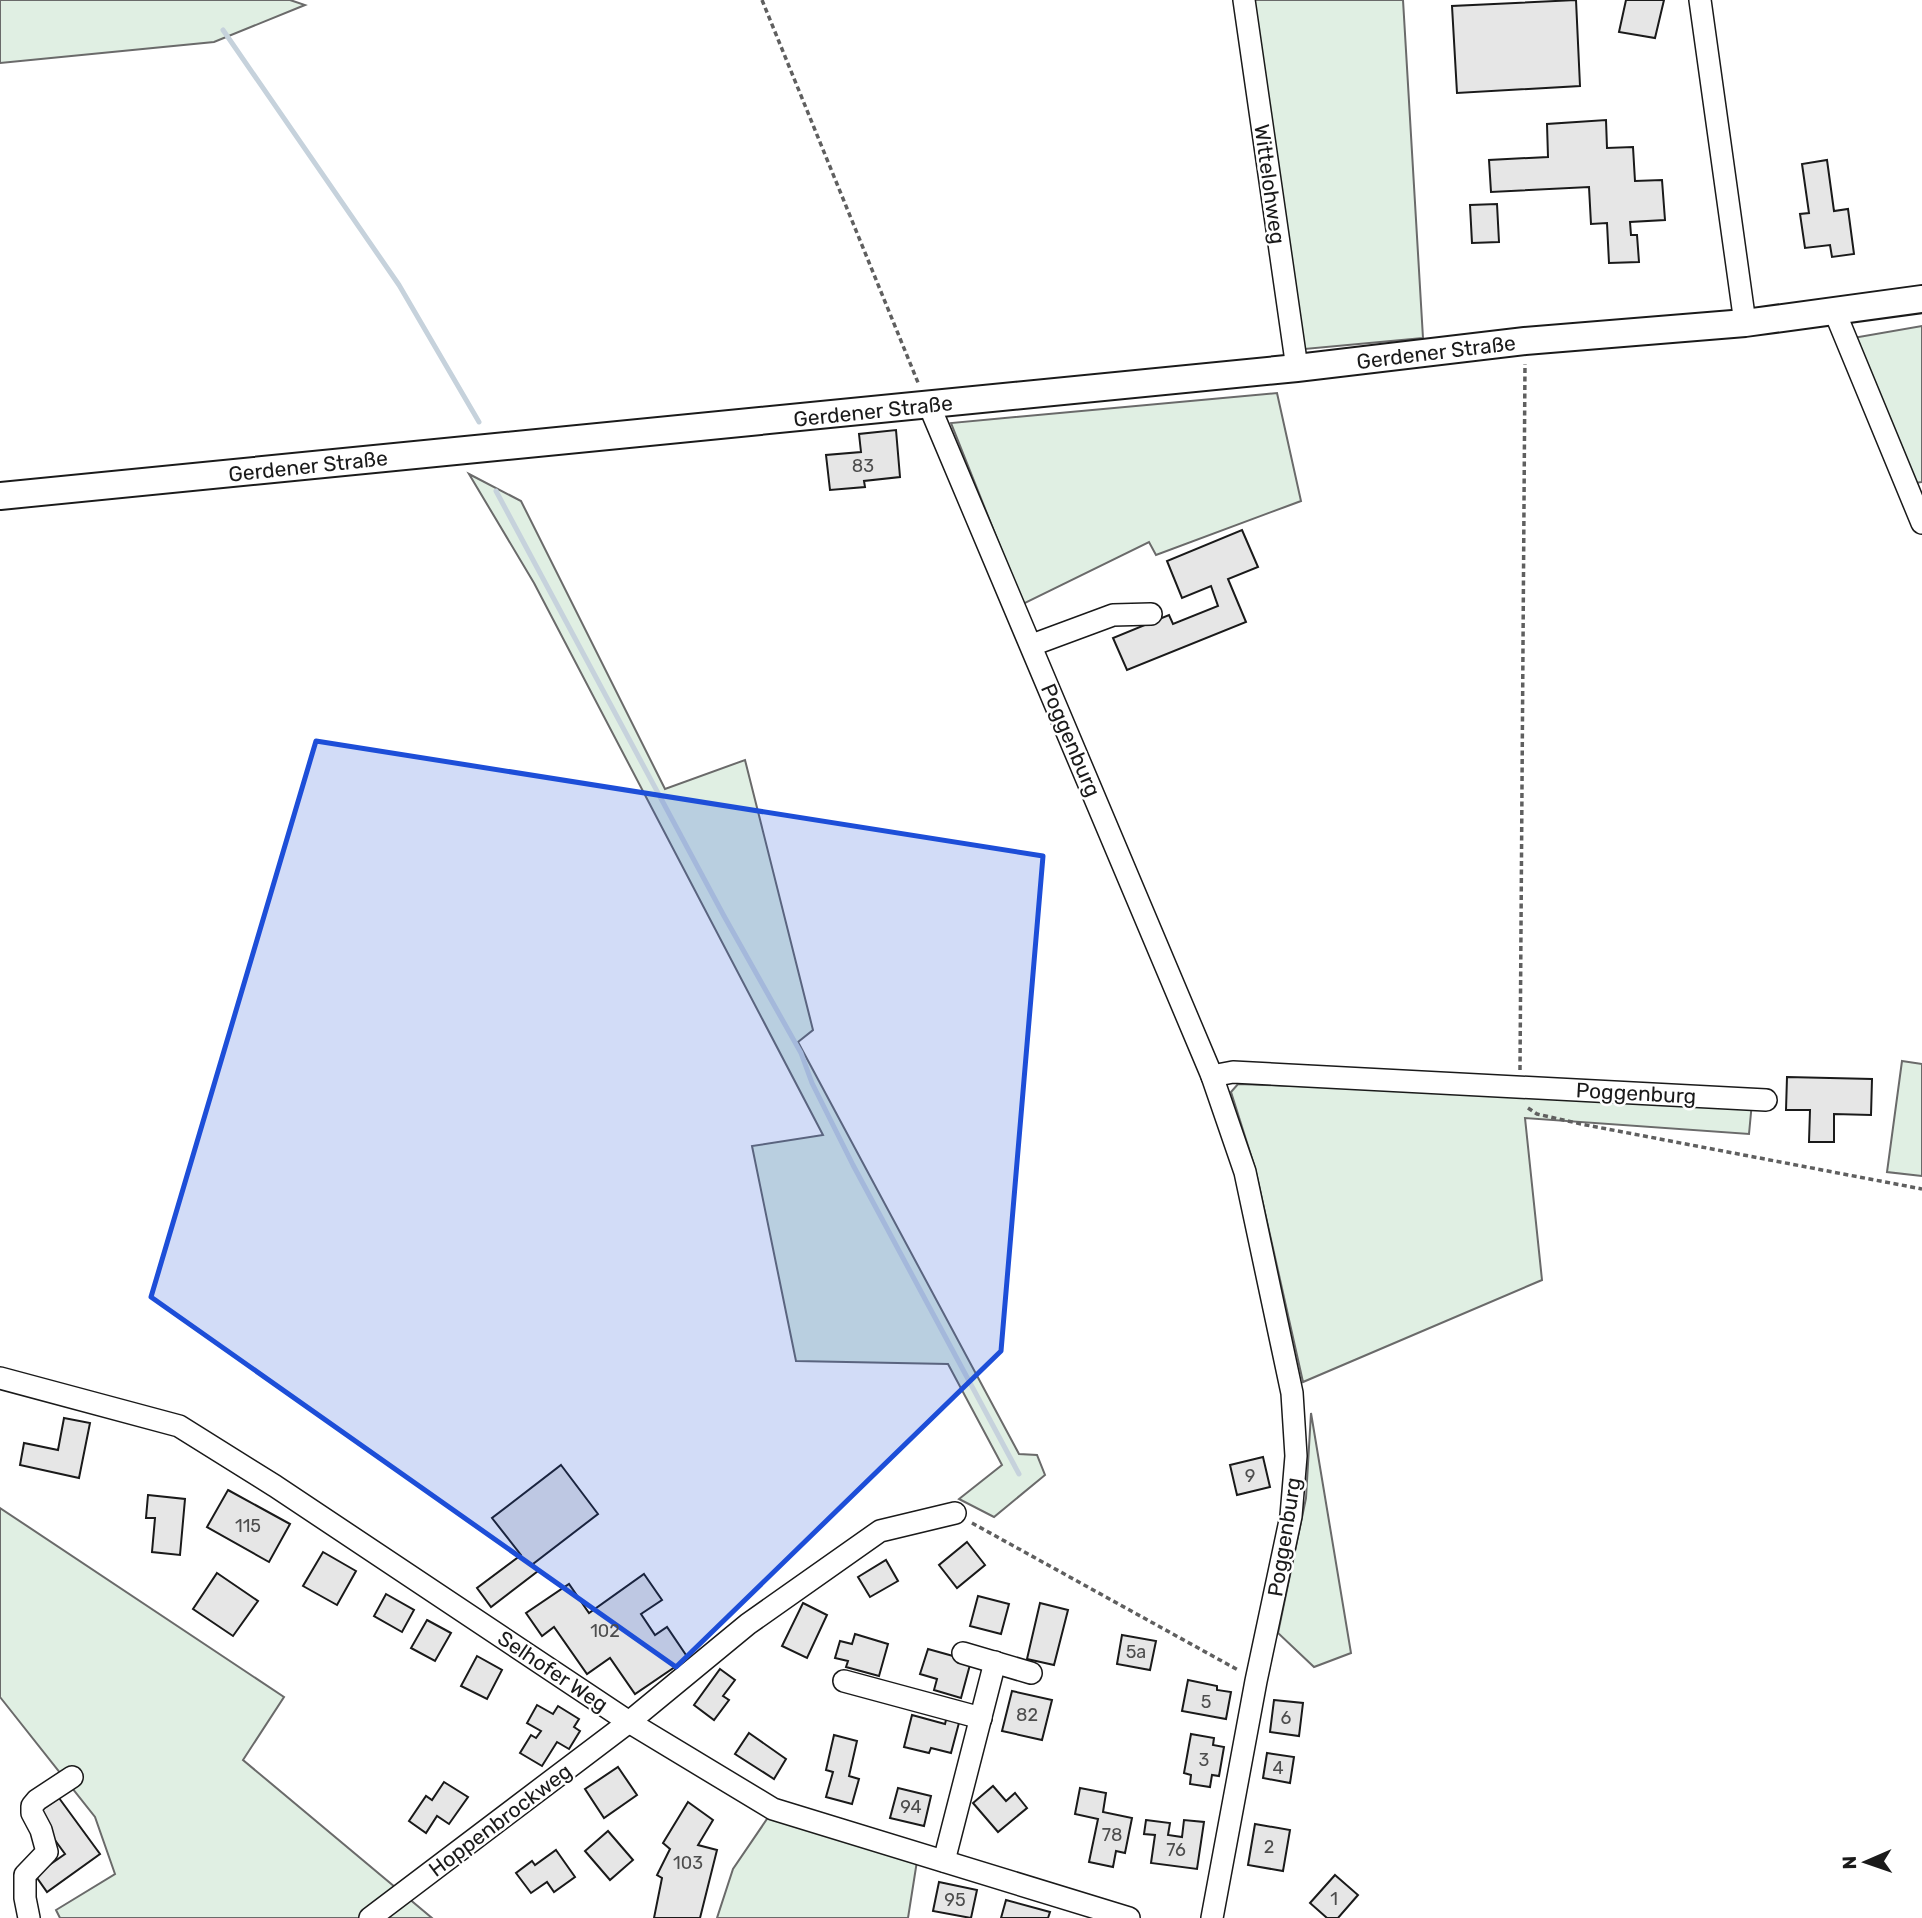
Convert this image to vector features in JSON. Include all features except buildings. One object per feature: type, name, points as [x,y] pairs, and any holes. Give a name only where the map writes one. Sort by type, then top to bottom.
[{"type":"main road","name":"Gerdener Straße","points":[[0,496],[1297,368],[1525,341],[1745,323],[1922,299]]},
{"type":"street","name":"Wittelohweg","points":[[1244,0],[1297,368]]},
{"type":"street","points":[[1700,0],[1745,323]]},
{"type":"street","points":[[1834,310],[1922,523]]},
{"type":"street","name":"Poggenburg","points":[[929,405],[1212,1076],[1245,1172],[1292,1392],[1296,1456],[1291,1516],[1256,1681],[1212,1918]]},
{"type":"street","points":[[1032,646],[1113,615],[1151,614]]},
{"type":"street","name":"Poggenburg","points":[[1212,1076],[1233,1072],[1766,1100]]},
{"type":"street","name":"Selhofer Weg","points":[[0,1378],[178,1426],[286,1493],[629,1722],[773,1809],[1129,1918]]},
{"type":"street","name":"Hoppenbrockweg","points":[[370,1918],[629,1722],[748,1624],[880,1531],[955,1513]]},
{"type":"street","points":[[963,1653],[1031,1673]]},
{"type":"street","points":[[944,1861],[995,1662]]},
{"type":"street","points":[[844,1681],[981,1718]]},
{"type":"street","points":[[29,1918],[25,1898],[25,1875],[47,1852],[41,1830],[32,1813],[32,1806],[72,1777]]},
{"type":"path","points":[[762,0],[916,379],[929,405]]},
{"type":"path","points":[[1525,341],[1519,1087],[1527,1107],[1537,1114],[1681,1144],[1922,1189]]},
{"type":"path","points":[[955,1513],[1256,1681]]},
{"type":"highlighted area","points":[[316,741],[1043,856],[1001,1351],[676,1667],[151,1297]]},
{"type":"green space","points":[[0,0],[290,0],[305,5],[214,42],[0,63]]},
{"type":"green space","points":[[1249,0],[1403,0],[1423,338],[1294,350]]},
{"type":"green space","points":[[1922,326],[1922,482],[1915,483],[1853,338]]},
{"type":"green space","points":[[1277,393],[1301,501],[1156,555],[1149,542],[1023,604],[951,423]]},
{"type":"green space","points":[[469,474],[521,501],[665,789],[745,760],[813,1030],[798,1042],[1019,1454],[1037,1455],[1045,1475],[994,1517],[959,1499],[1002,1465],[948,1364],[796,1361],[752,1146],[823,1135],[534,583]]},
{"type":"green space","points":[[1902,1061],[1922,1064],[1922,1176],[1887,1172]]},
{"type":"green space","points":[[1238,1084],[1752,1102],[1749,1134],[1525,1118],[1542,1280],[1303,1382],[1255,1168],[1231,1092]]},
{"type":"green space","points":[[1311,1413],[1351,1653],[1314,1667],[1278,1633],[1306,1498]]},
{"type":"green space","points":[[0,1508],[284,1697],[243,1760],[432,1918],[60,1918],[56,1910],[115,1874],[95,1817],[0,1697]]},
{"type":"green space","points":[[769,1816],[917,1861],[908,1918],[717,1918],[733,1869]]},
{"type":"waterway","points":[[223,30],[399,285],[479,422]]},
{"type":"waterway","points":[[496,491],[724,916],[801,1053],[812,1083],[853,1165],[1019,1474]]}]
